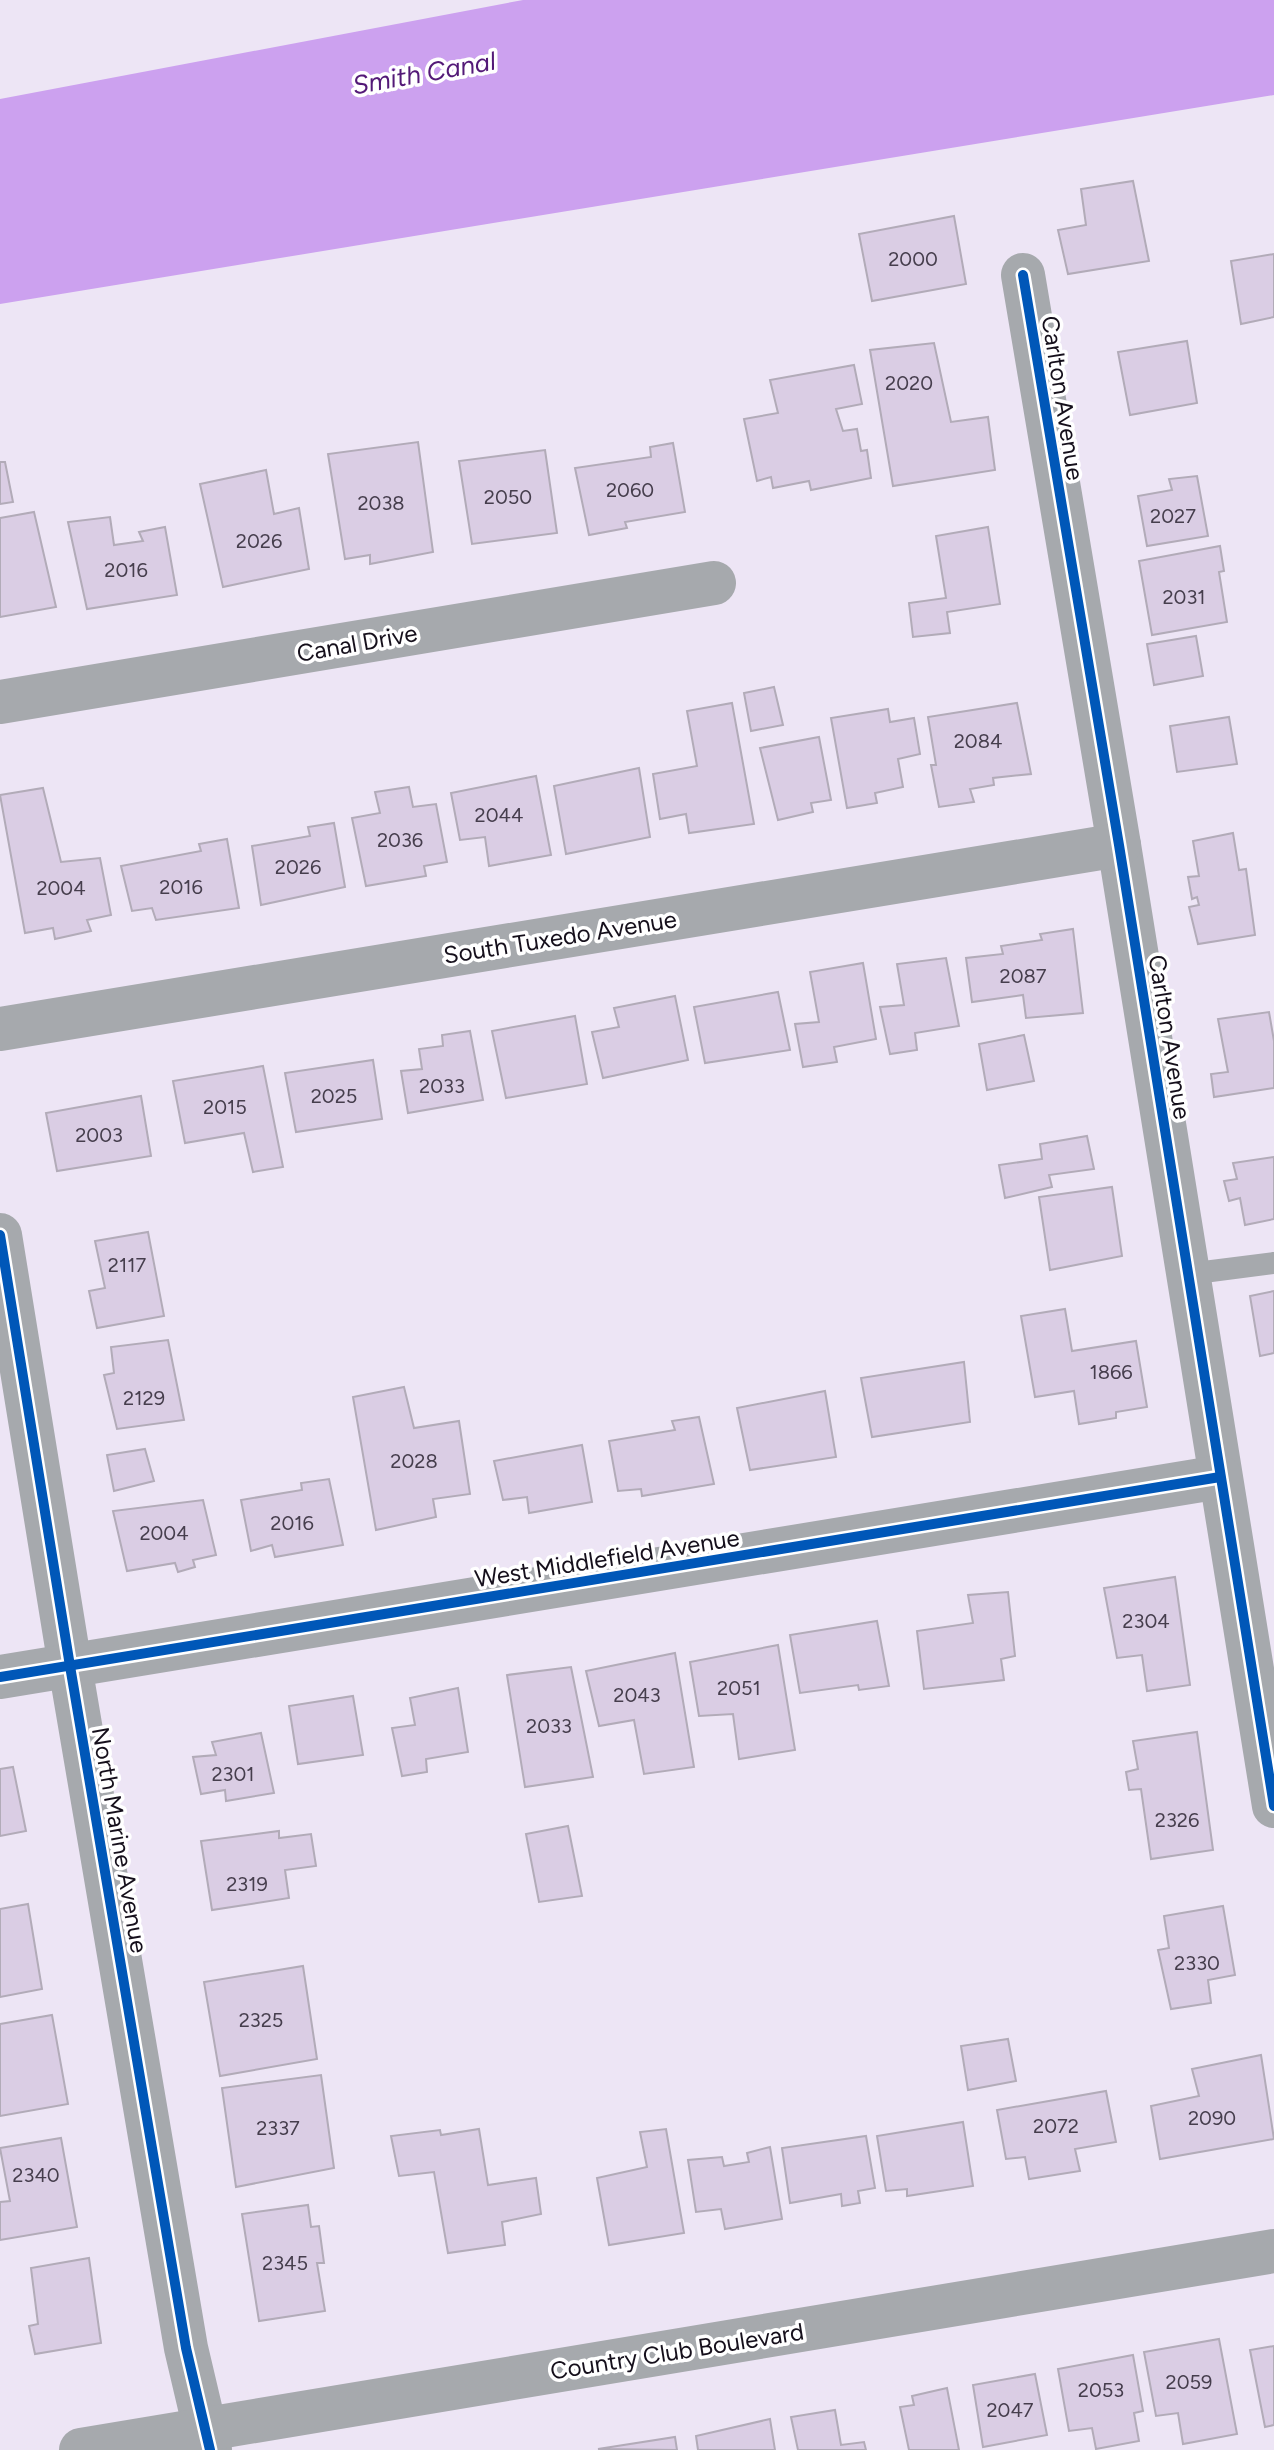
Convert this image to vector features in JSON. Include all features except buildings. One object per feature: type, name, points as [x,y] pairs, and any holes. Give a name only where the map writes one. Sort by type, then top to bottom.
[{"type":"street","name":"Carlton Avenue","points":[[1023,275],[1119,845],[1274,1806]]},
{"type":"street","name":"Canal Drive","points":[[0,702],[714,583]]},
{"type":"street","name":"South Tuxedo Avenue","points":[[0,1029],[1119,845]]},
{"type":"street","name":"North Marine Avenue","points":[[0,1235],[183,2332],[207,2440]]},
{"type":"street","name":"West Middlefield Avenue","points":[[0,1677],[1220,1477]]},
{"type":"street","name":"Country Club Boulevard","points":[[81,2450],[207,2440],[1274,2251]]},
{"type":"lane","points":[[1188,1274],[1274,1263]]},
{"type":"water","name":"Smith Canal","points":[[523,0],[1274,0],[1274,95],[0,304],[0,99]]},
{"type":"cycle path","points":[[1023,275],[1119,845],[1274,1806]]},
{"type":"cycle path","points":[[0,1235],[186,2348],[210,2450]]},
{"type":"cycle path","points":[[0,1677],[1220,1477]]}]
